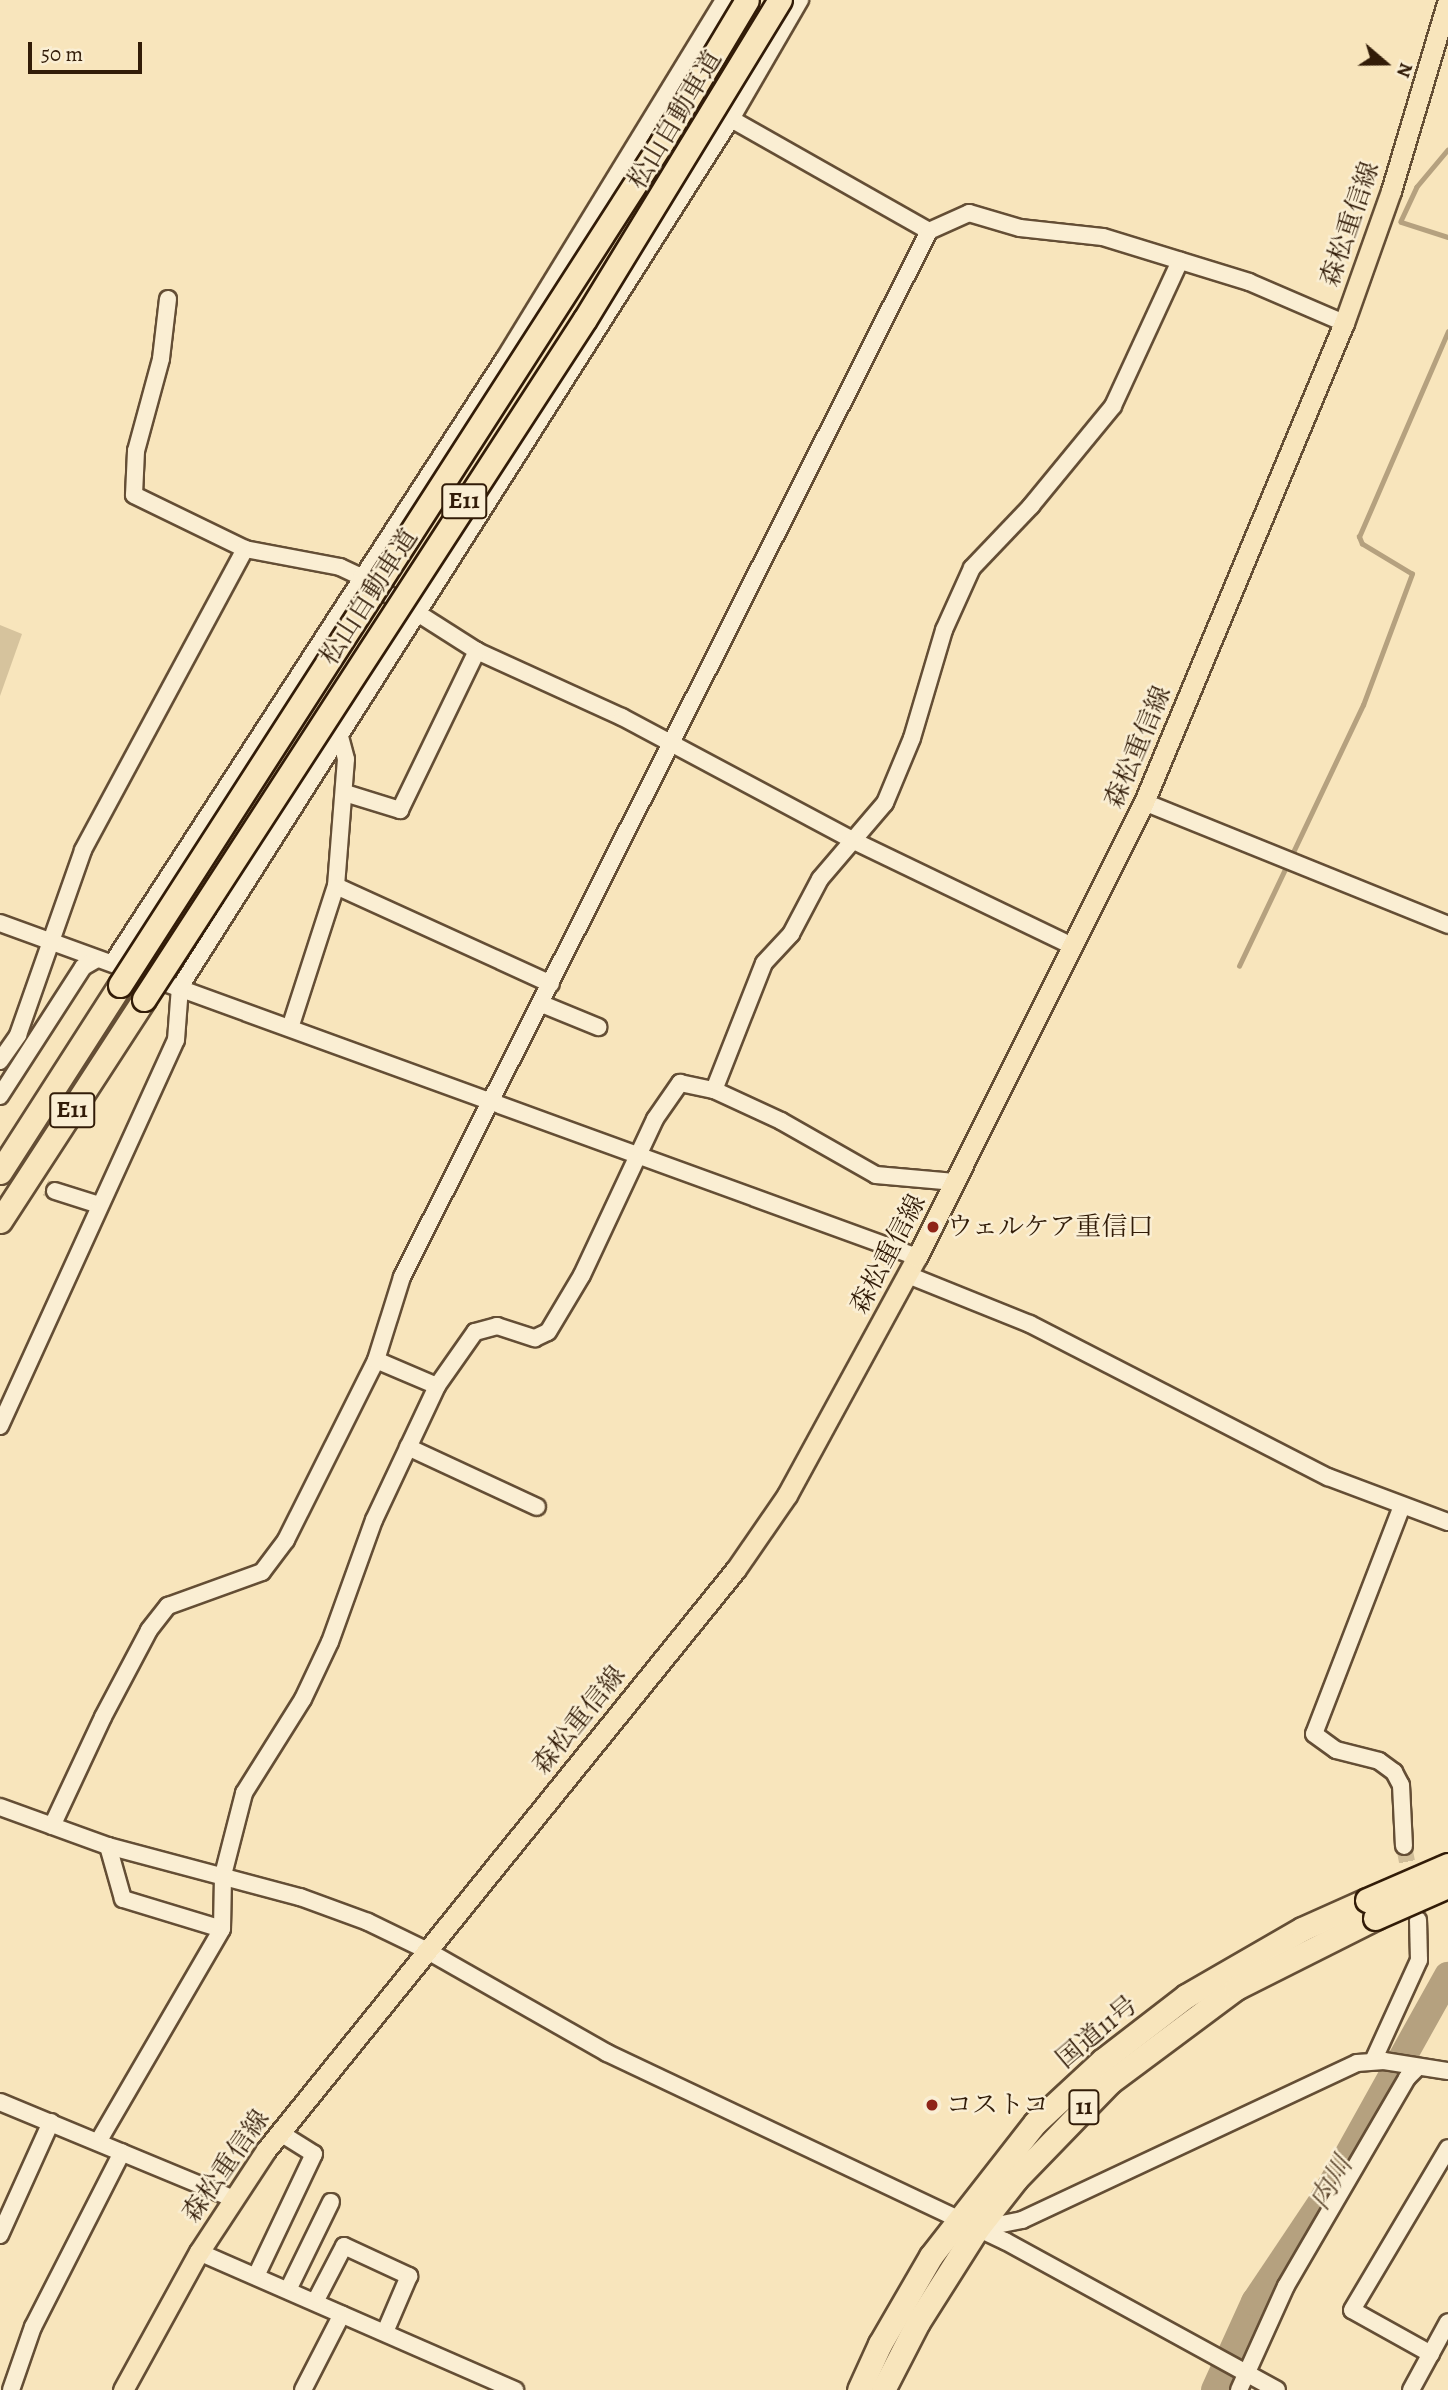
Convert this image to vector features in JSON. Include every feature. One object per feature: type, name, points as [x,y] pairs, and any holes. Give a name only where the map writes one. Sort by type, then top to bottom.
[{"type":"highway","name":"松山自動車道","points":[[0,1172],[662,142],[747,0]]},
{"type":"highway","name":"松山自動車道","points":[[0,1221],[584,319],[780,0]]},
{"type":"highway","name":"国道11号","points":[[859,2390],[905,2298],[967,2224],[1149,2049],[1236,1988],[1448,1865]]},
{"type":"highway","name":"国道11号","points":[[1371,1909],[1448,1886]]},
{"type":"highway","name":"国道11号","points":[[883,2390],[925,2312],[967,2224]]},
{"type":"main road","name":"森松重信線","points":[[123,2390],[199,2252],[232,2198],[280,2133],[736,1569],[787,1494],[912,1266],[1074,947],[1144,802],[1344,323],[1391,191],[1448,0]]},
{"type":"street","points":[[113,962],[511,348],[724,0]]},
{"type":"street","points":[[0,1426],[176,1040],[180,987],[731,119],[800,0]]},
{"type":"street","points":[[731,119],[929,231]]},
{"type":"street","points":[[52,1826],[149,1630],[168,1606],[262,1572],[276,1558],[376,1360],[402,1277],[542,1004],[667,743],[929,231],[969,213],[1020,228],[1103,237],[1249,282],[1344,323]]},
{"type":"street","points":[[714,1090],[764,963],[791,934],[820,879],[885,803],[912,738],[944,630],[972,568],[1031,506],[1113,406],[1180,261]]},
{"type":"street","points":[[168,299],[162,359],[136,451],[134,495],[245,549],[340,567],[419,611],[477,652],[550,682],[855,841],[1074,947]]},
{"type":"street","points":[[0,1061],[18,1035],[49,941],[102,811],[245,549]]},
{"type":"street","points":[[345,793],[400,810],[477,652]]},
{"type":"street","points":[[290,1028],[336,886],[346,760],[339,733]]},
{"type":"street","points":[[1144,802],[1448,925]]},
{"type":"street","points":[[336,886],[551,984]]},
{"type":"street","points":[[0,923],[95,960],[113,962],[639,1154],[912,1266],[1030,1324],[1258,1445],[1402,1506],[1448,1522]]},
{"type":"street","points":[[0,1096],[83,967],[95,960]]},
{"type":"street","points":[[542,1004],[598,1027]]},
{"type":"street","points":[[98,2142],[222,1929],[223,1875],[244,1793],[303,1699],[330,1642],[374,1520],[438,1386],[475,1332],[497,1326],[535,1338],[548,1332],[582,1275],[655,1119],[680,1083],[714,1090],[781,1121],[869,1172],[955,1182]]},
{"type":"street","points":[[55,1191],[99,1205]]},
{"type":"street","points":[[376,1360],[438,1386]]},
{"type":"street","points":[[408,1447],[537,1507]]},
{"type":"street","points":[[1402,1506],[1314,1734],[1336,1750],[1380,1760],[1394,1772],[1401,1785],[1404,1846]]},
{"type":"street","points":[[0,1807],[108,1846],[223,1875],[356,1918],[426,1950],[607,2053],[967,2224],[1277,2390]]},
{"type":"street","points":[[108,1846],[123,1899],[222,1929]]},
{"type":"street","points":[[1378,2061],[1419,1960],[1418,1920]]},
{"type":"street","points":[[967,2224],[1022,2220],[1357,2063],[1378,2061],[1448,2071]]},
{"type":"street","points":[[1239,2390],[1286,2286],[1413,2067]]},
{"type":"street","points":[[0,2102],[232,2198]]},
{"type":"street","points":[[0,2235],[51,2122]]},
{"type":"street","points":[[256,2276],[314,2154],[280,2133]]},
{"type":"street","points":[[1431,2354],[1352,2310],[1448,2148]]},
{"type":"street","points":[[11,2390],[33,2327],[122,2152]]},
{"type":"street","points":[[288,2290],[331,2202]]},
{"type":"street","points":[[315,2302],[344,2246],[408,2276],[385,2332]]},
{"type":"street","points":[[199,2252],[385,2332],[487,2384],[515,2390]]},
{"type":"street","points":[[303,2390],[342,2314]]},
{"type":"street","points":[[1411,2390],[1448,2322]]},
{"type":"shaded area","points":[[0,625],[22,634],[0,696]]},
{"type":"waterway","points":[[1448,150],[1417,187],[1401,222],[1448,237]]},
{"type":"waterway","points":[[1239,966],[1363,705],[1412,574],[1362,544],[1359,537],[1448,331]]},
{"type":"waterway","name":"内川","points":[[1215,2390],[1255,2302],[1322,2202],[1448,1976]]},
{"type":"tunnel","points":[[0,1173],[55,1191]]},
{"type":"tunnel","points":[[1404,1846],[1412,1888]]},
{"type":"place","name":"ウェルケア重信口","points":[[933,1227]]},
{"type":"place","name":"コストコ","points":[[932,2105]]}]
